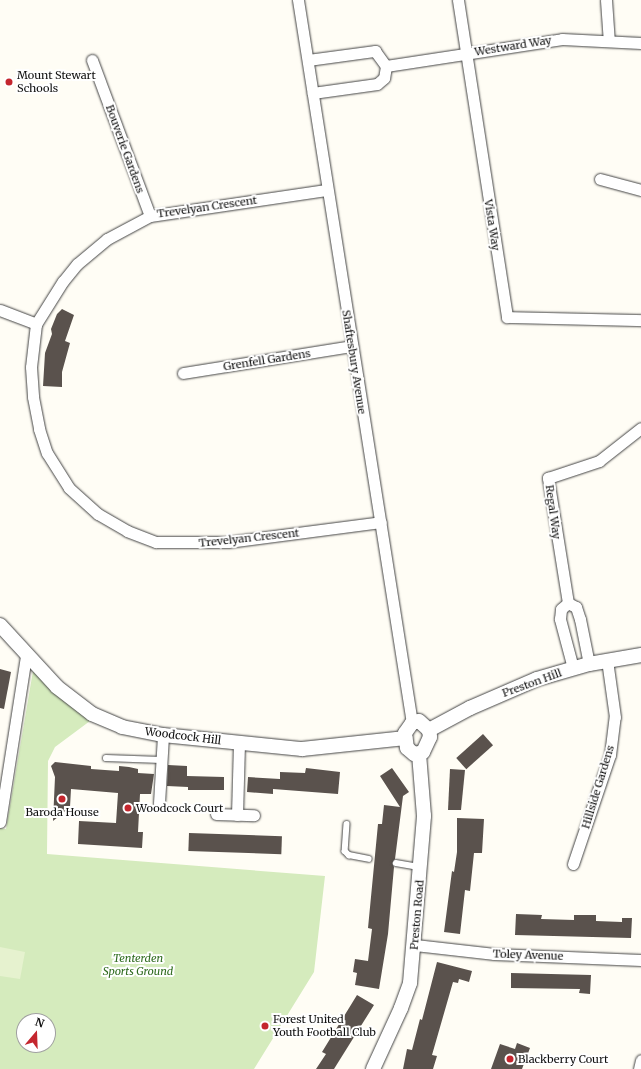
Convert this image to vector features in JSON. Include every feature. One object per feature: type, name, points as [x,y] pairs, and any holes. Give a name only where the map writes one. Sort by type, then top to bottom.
[{"type":"street","name":"Shaftesbury Avenue","points":[[298,0],[313,93],[326,190],[382,522],[412,723]]},
{"type":"street","name":"Vista Way","points":[[458,0],[507,317],[641,320]]},
{"type":"street","points":[[606,0],[609,39]]},
{"type":"street","name":"Westward Way","points":[[386,66],[562,39],[609,39],[641,42]]},
{"type":"street","points":[[308,60],[375,52],[386,66],[384,78],[377,84],[313,93]]},
{"type":"street","name":"Bouverie Gardens","points":[[92,60],[150,216]]},
{"type":"street","points":[[600,179],[641,190]]},
{"type":"street","name":"Trevelyan Crescent","points":[[326,190],[150,216],[107,239],[77,264],[63,281],[36,324],[31,367],[33,397],[39,429],[47,453],[69,488],[110,521],[156,542],[228,542],[382,522]]},
{"type":"street","points":[[0,310],[36,324]]},
{"type":"street","name":"Grenfell Gardens","points":[[183,373],[352,346]]},
{"type":"street","name":"Regal Way","points":[[568,604],[548,478],[599,461],[641,428]]},
{"type":"street","points":[[573,668],[560,619],[561,609],[568,604],[576,607],[580,619],[589,664]]},
{"type":"street","name":"Woodcock Hill","points":[[0,626],[26,656],[57,687],[92,714],[122,727],[163,735],[302,749],[405,738]]},
{"type":"street","name":"Preston Hill","points":[[429,730],[514,688],[573,668],[608,660],[641,655]]},
{"type":"street","points":[[0,822],[26,656]]},
{"type":"street","name":"Hillside Gardens","points":[[573,864],[610,756],[616,717],[608,660]]},
{"type":"street","points":[[419,721],[429,730],[428,746],[419,754],[414,754],[407,748],[405,738],[412,723],[419,721]]},
{"type":"street","points":[[159,803],[163,735]]},
{"type":"street","points":[[237,815],[239,743]]},
{"type":"street","name":"Preston Road","points":[[373,1069],[401,1008],[410,983],[422,867],[424,816],[419,754]]},
{"type":"street","points":[[216,814],[254,815]]},
{"type":"street","name":"Toley Avenue","points":[[415,945],[494,954],[641,960]]},
{"type":"street","points":[[639,1069],[641,1060]]},
{"type":"lane","points":[[106,758],[162,760]]},
{"type":"lane","points":[[347,824],[345,851],[349,855],[369,859]]},
{"type":"lane","points":[[396,863],[422,867]]},
{"type":"green space","name":"Tenterden Sports Ground","points":[[33,671],[90,721],[55,747],[48,761],[47,854],[325,876],[314,972],[254,1069],[0,1069],[0,828],[6,829]]},
{"type":"green space","points":[[0,947],[25,952],[20,979],[0,976]]},
{"type":"building","points":[[62,309],[74,315],[65,341],[70,343],[62,372],[62,387],[43,386],[45,353],[52,334],[51,329],[57,314]]},
{"type":"building","points":[[0,669],[11,672],[4,709],[0,708]]},
{"type":"building","points":[[483,734],[493,745],[466,769],[456,758]]},
{"type":"building","name":"Woodcock Court","points":[[55,762],[91,766],[91,769],[119,771],[119,766],[129,767],[138,769],[138,773],[154,774],[151,794],[140,794],[138,832],[143,832],[142,848],[78,844],[79,821],[116,823],[118,793],[71,789],[70,807],[53,821],[55,777],[51,766]]},
{"type":"building","points":[[168,765],[187,766],[187,776],[224,777],[224,790],[188,790],[188,787],[167,786]]},
{"type":"building","points":[[306,768],[340,772],[338,794],[273,789],[273,794],[247,792],[248,777],[280,779],[280,772],[305,773]]},
{"type":"building","points":[[392,768],[409,792],[403,796],[395,859],[392,863],[394,867],[388,934],[379,989],[355,985],[357,973],[353,972],[355,959],[368,961],[372,929],[368,928],[378,824],[382,824],[384,805],[400,807],[380,776]]},
{"type":"building","points":[[450,769],[465,770],[461,810],[448,810]]},
{"type":"building","points":[[457,818],[484,819],[482,853],[474,853],[470,891],[465,890],[460,934],[444,932],[452,871],[454,872],[457,852]]},
{"type":"building","points":[[189,833],[282,836],[281,854],[188,851]]},
{"type":"building","points":[[516,914],[542,915],[541,919],[574,920],[574,915],[596,915],[596,921],[622,922],[622,918],[632,918],[631,938],[515,935]]},
{"type":"building","points":[[437,962],[472,971],[469,982],[459,979],[458,983],[453,982],[432,1055],[437,1056],[433,1069],[403,1069],[407,1049],[412,1050],[420,1019],[422,1020]]},
{"type":"building","points":[[511,973],[591,975],[590,994],[579,993],[580,989],[511,988]]},
{"type":"building","points":[[357,995],[374,1005],[334,1069],[316,1069],[326,1054],[322,1052]]},
{"type":"building","name":"Blackberry Court","points":[[517,1043],[530,1048],[522,1069],[491,1069],[500,1044],[515,1049]]},
{"type":"place","name":"Mount Stewart Schools","points":[[9,82]]},
{"type":"place","name":"Baroda House","points":[[62,799]]},
{"type":"place","name":"Woodcock Court","points":[[128,808]]},
{"type":"place","name":"Forest United Youth Football Club","points":[[265,1026]]},
{"type":"place","name":"Blackberry Court","points":[[510,1059]]}]
